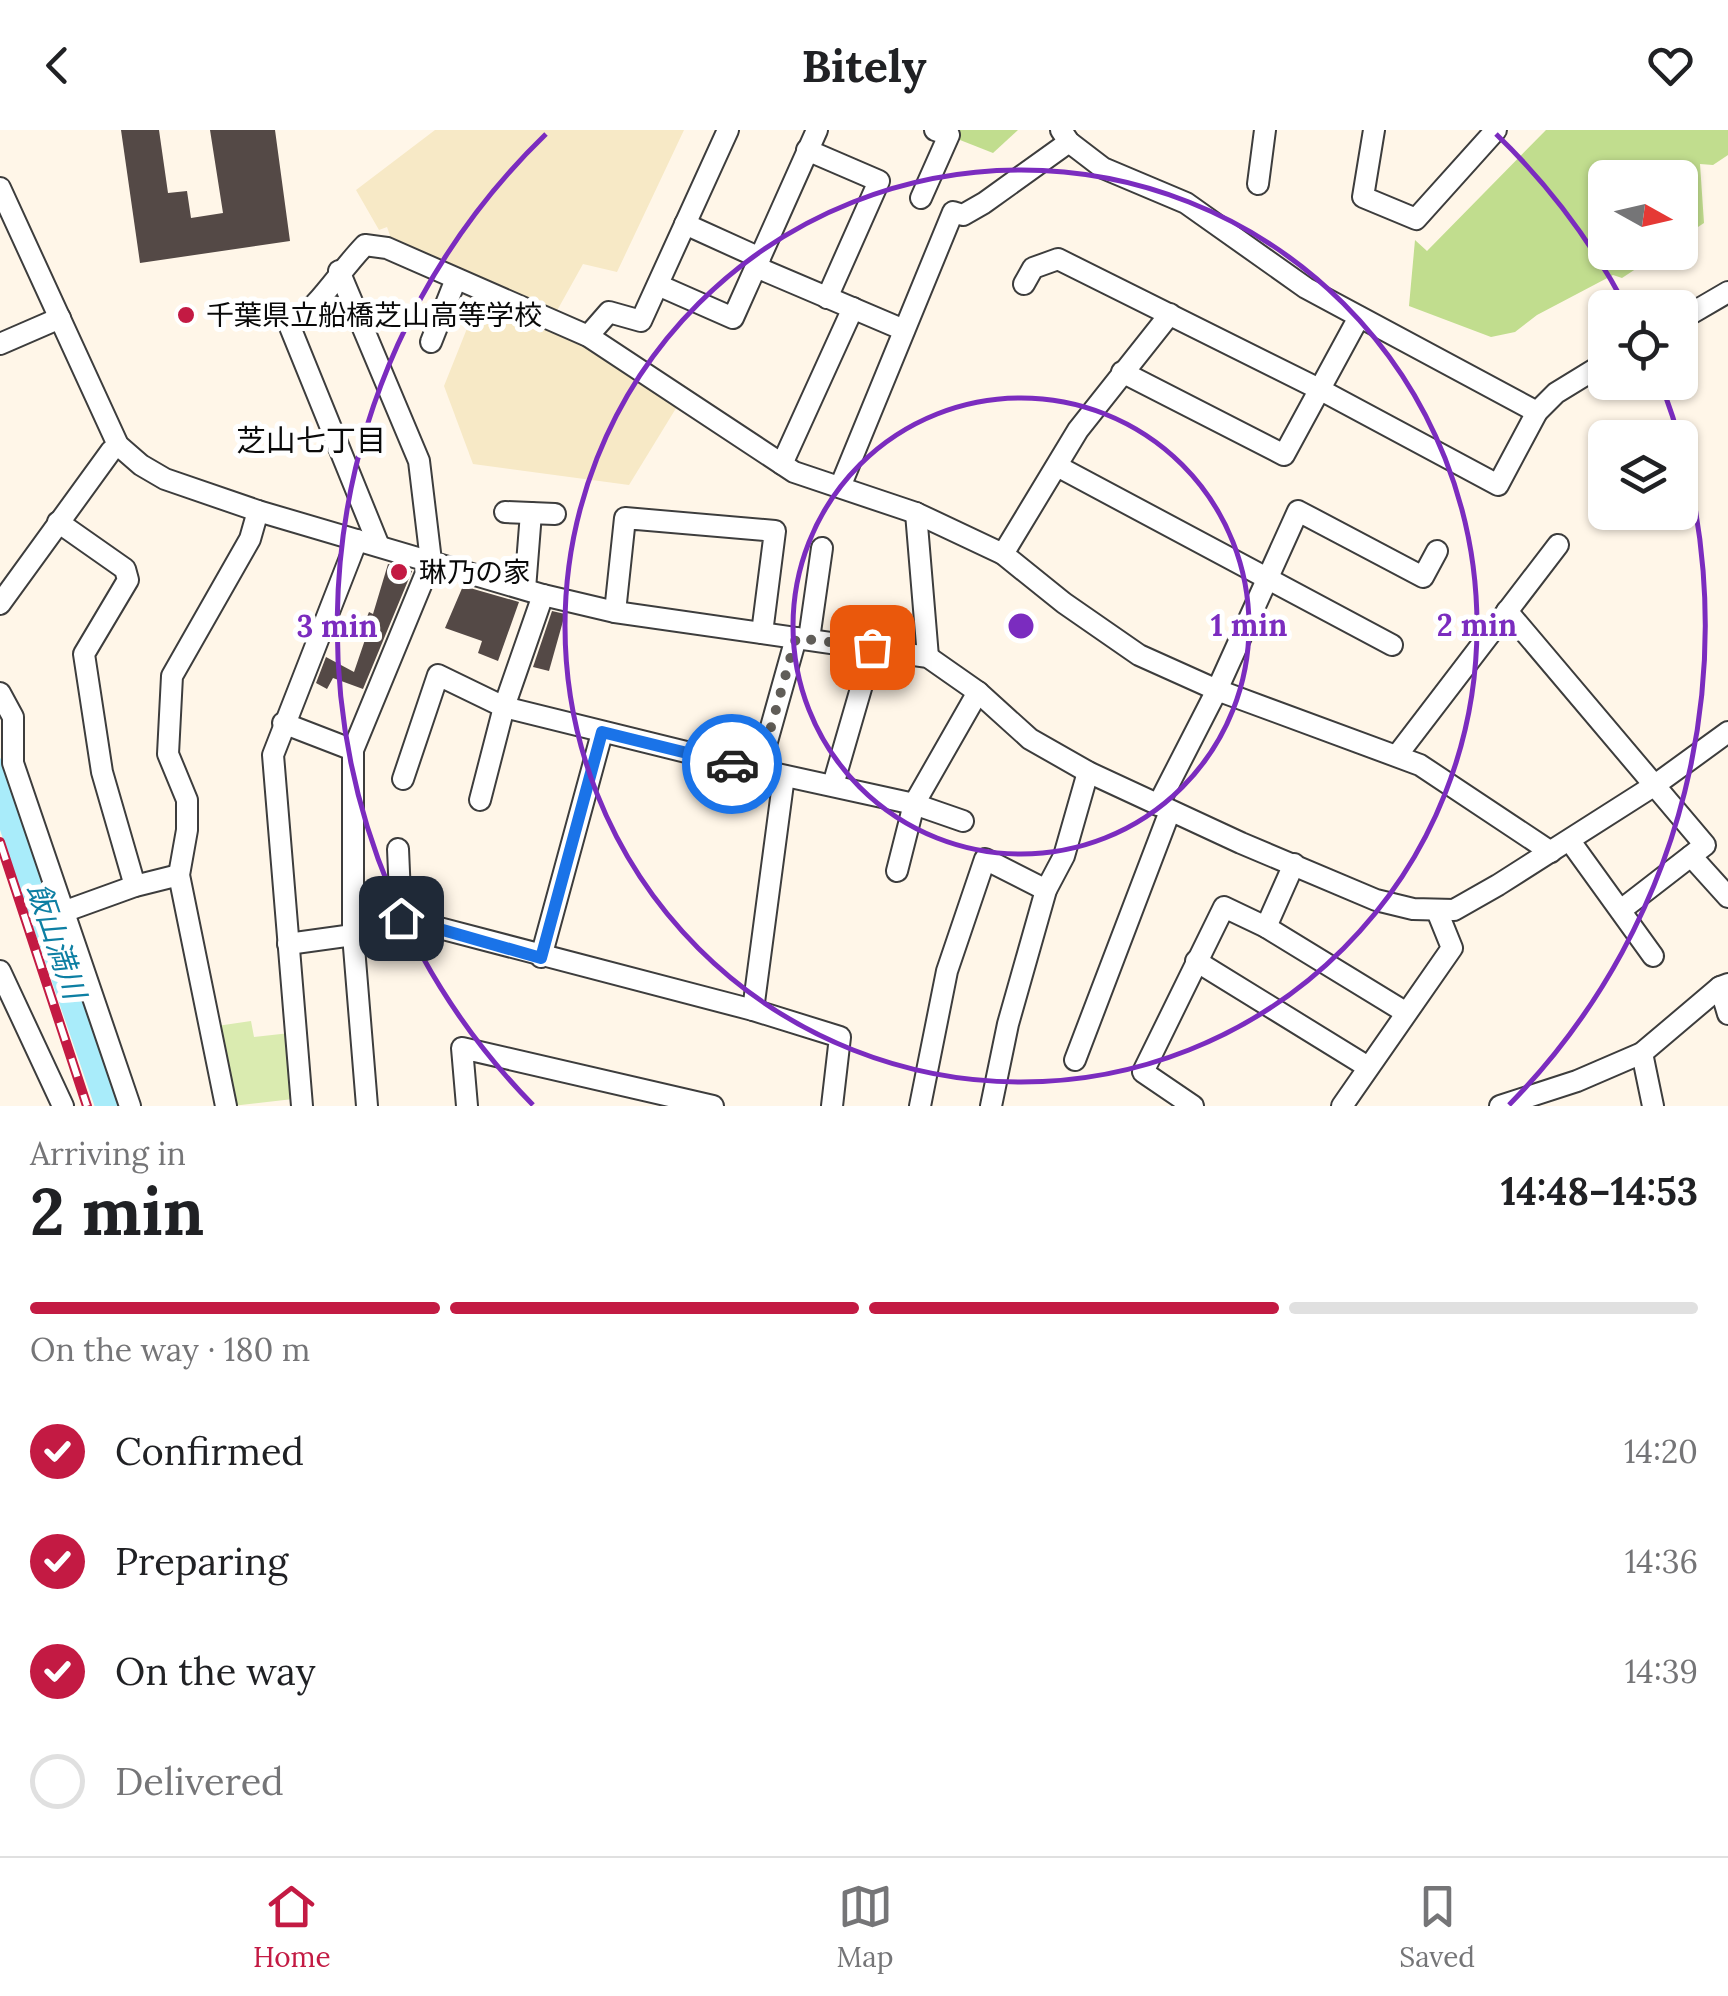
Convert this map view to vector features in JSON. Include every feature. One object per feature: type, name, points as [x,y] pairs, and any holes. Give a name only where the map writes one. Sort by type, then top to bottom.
[{"type":"street","points":[[588,336],[609,312],[641,321],[728,130]]},
{"type":"street","points":[[658,285],[733,318],[817,130]]},
{"type":"street","points":[[921,198],[948,136],[935,130]]},
{"type":"street","points":[[1258,184],[1265,130]]},
{"type":"street","points":[[1374,130],[1363,197],[1416,219],[1496,130]]},
{"type":"street","points":[[840,486],[953,212],[963,215],[984,204],[1065,136],[1103,168],[1186,203],[1306,288],[1537,412]]},
{"type":"street","points":[[807,150],[879,181],[828,298]]},
{"type":"street","points":[[0,188],[6,220],[60,318],[118,445],[141,465],[166,479],[258,511],[614,612],[928,657],[978,692],[1030,740],[1088,772],[1376,900],[1414,910],[1454,910],[1655,785],[1728,732]]},
{"type":"street","points":[[685,224],[828,298],[904,330]]},
{"type":"street","points":[[378,546],[290,327],[310,312],[339,271],[365,245],[387,248],[588,336],[794,472],[916,513],[1003,554],[1064,604],[1139,655],[1217,690],[1398,754],[1485,806],[1550,852]]},
{"type":"street","points":[[1024,284],[1032,268],[1058,259],[1319,389],[1498,485],[1537,412],[1556,393],[1588,373]]},
{"type":"street","points":[[339,271],[419,461],[431,561],[354,750],[353,935],[366,1106]]},
{"type":"street","points":[[431,342],[456,279]]},
{"type":"street","points":[[1698,310],[1728,292]]},
{"type":"street","points":[[782,464],[853,308]]},
{"type":"street","points":[[1003,554],[1078,430],[1170,314]]},
{"type":"street","points":[[1122,372],[1284,455],[1359,317]]},
{"type":"street","points":[[0,344],[60,318]]},
{"type":"street","points":[[0,604],[118,445]]},
{"type":"street","points":[[1057,466],[1392,645]]},
{"type":"street","points":[[226,1106],[179,875],[187,830],[187,800],[168,754],[172,676],[250,538],[258,511]]},
{"type":"street","points":[[505,512],[555,514]]},
{"type":"street","points":[[1075,1060],[1164,808],[1298,512],[1423,576],[1437,551]]},
{"type":"street","points":[[480,800],[534,592],[532,513]]},
{"type":"street","points":[[916,513],[928,657]]},
{"type":"street","points":[[614,612],[625,518],[775,530],[762,633]]},
{"type":"street","points":[[58,522],[125,569],[128,580],[84,654],[102,772],[135,886]]},
{"type":"street","points":[[302,1106],[273,755],[357,540]]},
{"type":"street","points":[[1398,754],[1558,545]]},
{"type":"street","points":[[759,770],[802,638],[822,548]]},
{"type":"street","points":[[1508,610],[1705,845],[1620,910]]},
{"type":"street","points":[[833,785],[872,647]]},
{"type":"street","points":[[403,779],[438,675],[504,706],[914,804],[964,821]]},
{"type":"street","points":[[897,871],[914,804],[978,692]]},
{"type":"street","points":[[0,693],[13,717],[14,763],[130,1106]]},
{"type":"street","points":[[283,724],[354,750]]},
{"type":"street","points":[[541,958],[602,732]]},
{"type":"street","points":[[991,1106],[1008,1024],[1046,890],[1064,856],[1088,772]]},
{"type":"street","points":[[754,1010],[784,776]]},
{"type":"street","points":[[1570,840],[1653,956]]},
{"type":"street","points":[[398,849],[401,918],[541,958],[754,1010],[840,1037],[832,1106]]},
{"type":"street","points":[[1692,856],[1728,896]]},
{"type":"street","points":[[920,1106],[947,971],[985,859],[1046,890]]},
{"type":"street","points":[[1266,927],[1294,864]]},
{"type":"street","points":[[63,912],[179,875]]},
{"type":"street","points":[[1193,1106],[1143,1072],[1224,906],[1266,927],[1405,1012]]},
{"type":"street","points":[[1342,1106],[1452,948],[1436,910]]},
{"type":"street","points":[[288,944],[353,935]]},
{"type":"street","points":[[1196,961],[1368,1067]]},
{"type":"street","points":[[0,970],[64,1106]]},
{"type":"street","points":[[1724,985],[1728,1014]]},
{"type":"street","points":[[1500,1106],[1577,1081],[1642,1053],[1724,985]]},
{"type":"street","points":[[467,1106],[462,1048],[713,1106]]},
{"type":"street","points":[[1642,1053],[1653,1106]]},
{"type":"shaded area","points":[[435,130],[684,130],[617,272],[583,264],[554,316],[392,241],[387,227],[379,230],[356,190]]},
{"type":"shaded area","points":[[480,296],[593,347],[678,405],[629,485],[473,464],[444,386]]},
{"type":"green space","points":[[947,130],[1018,130],[993,153],[960,140]]},
{"type":"green space","points":[[1546,130],[1728,130],[1728,155],[1713,165],[1700,164],[1704,223],[1698,227],[1698,160],[1588,160],[1588,270],[1634,270],[1622,278],[1613,275],[1537,315],[1515,332],[1491,337],[1409,306],[1415,240],[1427,251]]},
{"type":"green space","points":[[251,1021],[254,1037],[290,1033],[293,1099],[232,1106],[217,1026]]},
{"type":"building","points":[[121,130],[159,130],[168,193],[187,191],[191,218],[223,213],[210,130],[275,130],[290,241],[140,263]]},
{"type":"building","points":[[388,564],[412,571],[363,689],[333,678],[327,689],[316,683],[326,657],[354,672],[368,631],[362,629],[369,612],[373,614]]},
{"type":"building","points":[[463,586],[519,602],[498,661],[478,653],[482,641],[445,628]]},
{"type":"building","points":[[552,611],[565,614],[549,671],[533,667]]},
{"type":"waterway","name":"飯山満川","points":[[0,776],[113,1106]]},
{"type":"railway","points":[[0,842],[87,1106]]},
{"type":"way so far","points":[[732,764],[759,770],[796,638],[872,647]]},
{"type":"place","name":"千葉県立船橋芝山高等学校","points":[[186,315]]},
{"type":"place","name":"琳乃の家","points":[[399,572]]},
{"type":"district","name":"芝山七丁目","points":[[311,441]]},
{"type":"route","points":[[401,918],[541,958],[602,732],[732,764]]}]
